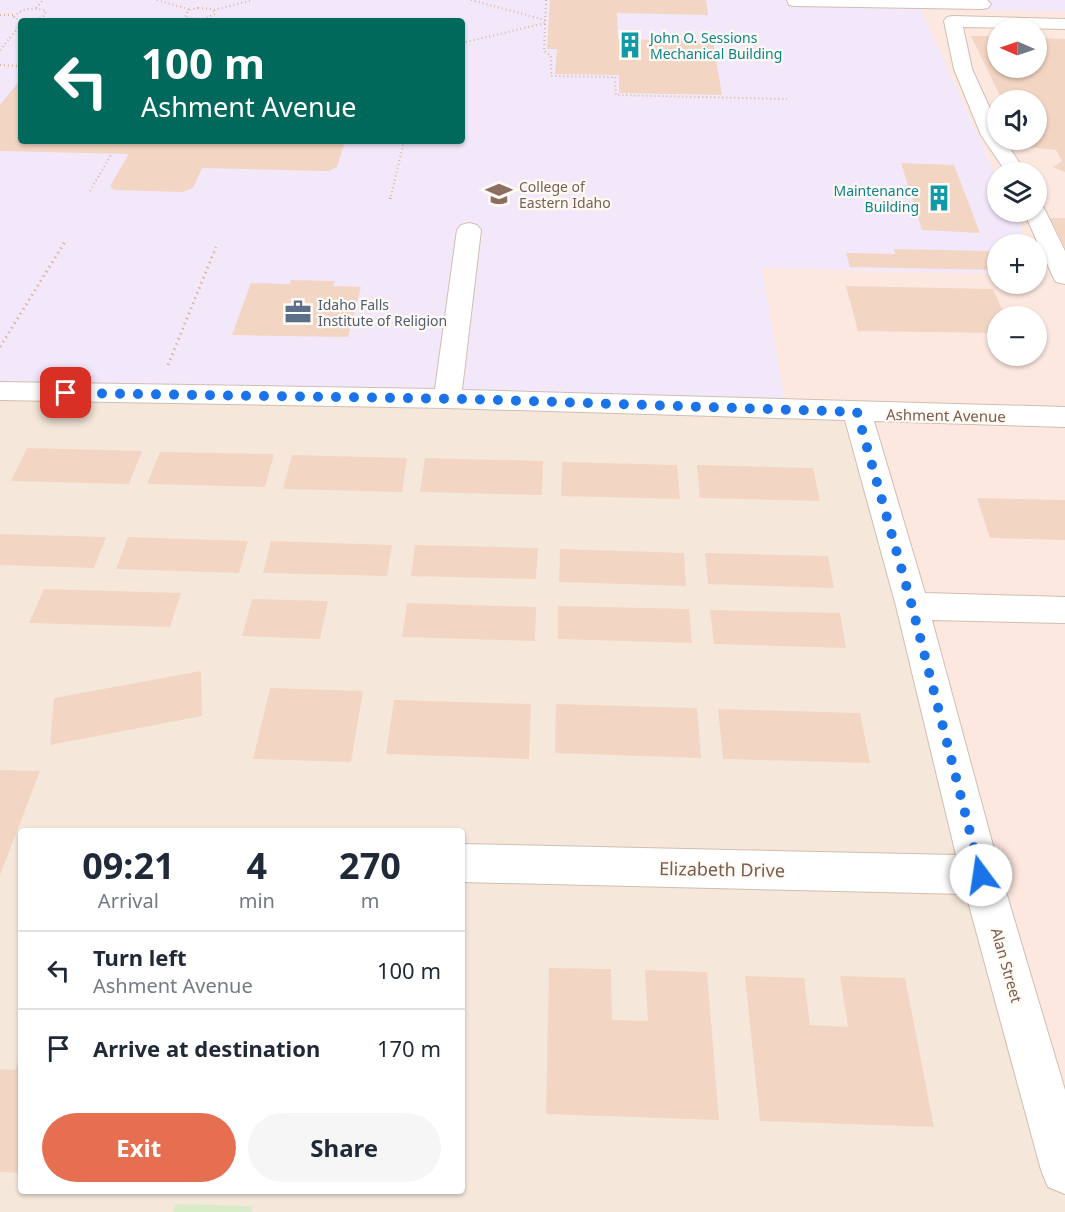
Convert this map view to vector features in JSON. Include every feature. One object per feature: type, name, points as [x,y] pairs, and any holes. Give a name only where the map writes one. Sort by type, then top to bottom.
[{"type":"street","points":[[795,1],[996,4]]},
{"type":"street","points":[[1009,162],[991,135],[968,80],[953,21],[1065,24]]},
{"type":"street","points":[[1040,222],[1065,277]]},
{"type":"street","points":[[447,399],[470,230]]},
{"type":"street","name":"Ashment Avenue","points":[[0,391],[447,399],[1065,417]]},
{"type":"street","name":"Alan Street","points":[[857,412],[912,606],[981,875],[1058,1118],[1065,1170]]},
{"type":"street","points":[[912,606],[1065,610]]},
{"type":"street","name":"Elizabeth Drive","points":[[465,863],[981,875]]},
{"type":"path","points":[[36,8],[42,0]]},
{"type":"path","points":[[157,0],[191,10]]},
{"type":"path","points":[[188,18],[185,17],[186,12],[191,10],[203,8],[214,10],[253,0]]},
{"type":"path","points":[[471,0],[545,21]]},
{"type":"path","points":[[546,0],[544,51],[551,56],[552,76],[615,77],[616,95],[787,99]]},
{"type":"path","points":[[0,15],[14,15],[25,9],[36,8],[46,13],[40,18]]},
{"type":"path","points":[[210,18],[215,14],[214,10]]},
{"type":"path","points":[[14,15],[18,21]]},
{"type":"path","points":[[465,42],[545,21]]},
{"type":"path","points":[[0,50],[18,27]]},
{"type":"path","points":[[0,65],[18,66]]},
{"type":"path","points":[[390,199],[403,144]]},
{"type":"path","points":[[90,191],[111,155]]},
{"type":"path","points":[[0,347],[66,240]]},
{"type":"path","points":[[165,371],[216,247]]},
{"type":"shaded area","name":"College of Eastern Idaho","points":[[0,0],[1065,0],[1065,12],[921,9],[990,162],[987,162],[987,222],[1018,222],[1024,234],[987,234],[987,274],[762,268],[786,409],[0,391]]},
{"type":"shaded area","points":[[920,8],[1065,12],[1065,1170],[857,412],[786,409],[762,268],[987,274],[987,294],[1047,294],[1047,234],[1024,234],[1018,222],[1047,222],[1047,162],[990,162]]},
{"type":"shaded area","points":[[0,391],[857,412],[1065,1169],[1065,1212],[0,1212]]},
{"type":"green space","points":[[175,1204],[253,1206],[252,1212],[173,1212]]},
{"type":"building","name":"John O. Sessions Mechanical Building","points":[[550,0],[706,0],[708,15],[617,13],[618,39],[713,41],[722,95],[619,93],[619,75],[555,74],[557,49],[547,49]]},
{"type":"building","points":[[971,36],[987,36],[987,69]]},
{"type":"building","points":[[1047,38],[1065,39],[1065,172],[1053,167],[1062,161],[1056,150],[1047,149],[1047,90],[997,90],[991,78],[1047,78]]},
{"type":"building","points":[[18,83],[18,144],[344,144],[337,167],[328,171],[202,168],[193,188],[182,192],[114,190],[110,186],[129,154],[0,151],[0,105]]},
{"type":"building","name":"Maintenance Building","points":[[901,163],[954,165],[980,233],[922,230]]},
{"type":"building","points":[[1050,218],[1065,218],[1065,248]]},
{"type":"building","points":[[894,249],[987,251],[987,270],[850,267],[846,253],[895,254]]},
{"type":"building","points":[[291,280],[335,281],[333,286],[361,287],[348,337],[232,335],[251,283],[290,284]]},
{"type":"building","points":[[846,286],[987,289],[987,294],[995,294],[1001,306],[987,306],[987,333],[858,331]]},
{"type":"building","points":[[27,448],[142,451],[129,484],[11,481]]},
{"type":"building","points":[[160,452],[274,454],[265,487],[147,484]]},
{"type":"building","points":[[292,455],[407,458],[402,492],[283,489]]},
{"type":"building","points":[[425,458],[543,461],[542,495],[420,492]]},
{"type":"building","points":[[562,462],[677,465],[680,499],[561,496]]},
{"type":"building","points":[[697,465],[813,468],[820,501],[700,498]]},
{"type":"building","points":[[977,498],[1065,500],[1065,540],[990,538]]},
{"type":"building","points":[[0,534],[106,537],[94,568],[0,565]]},
{"type":"building","points":[[128,537],[248,541],[239,573],[116,569]]},
{"type":"building","points":[[271,541],[392,545],[387,576],[263,573]]},
{"type":"building","points":[[415,545],[538,548],[536,579],[411,576]]},
{"type":"building","points":[[560,549],[684,553],[686,586],[559,582]]},
{"type":"building","points":[[705,553],[828,556],[834,588],[708,584]]},
{"type":"building","points":[[44,589],[181,593],[170,627],[29,623]]},
{"type":"building","points":[[252,599],[328,601],[320,639],[242,636]]},
{"type":"building","points":[[407,603],[536,607],[535,641],[402,637]]},
{"type":"building","points":[[558,606],[689,609],[692,643],[558,639]]},
{"type":"building","points":[[710,610],[840,613],[846,648],[714,644]]},
{"type":"building","points":[[201,671],[202,716],[50,745],[54,698]]},
{"type":"building","points":[[270,688],[363,691],[351,762],[253,759]]},
{"type":"building","points":[[394,700],[531,704],[529,759],[386,754]]},
{"type":"building","points":[[556,704],[697,708],[701,758],[555,753]]},
{"type":"building","points":[[718,709],[860,713],[870,763],[723,759]]},
{"type":"building","points":[[0,770],[40,771],[18,828],[0,875]]},
{"type":"building","points":[[549,968],[611,969],[612,1020],[648,1021],[645,970],[707,972],[719,1120],[546,1114]]},
{"type":"building","points":[[745,976],[804,978],[810,1025],[848,1027],[840,976],[905,978],[934,1127],[760,1121]]},
{"type":"building","points":[[18,1062],[18,1173],[0,1172],[0,1069],[15,1070]]},
{"type":"place","name":"John O. Sessions Mechanical Building","points":[[630,45]]},
{"type":"place","name":"College of Eastern Idaho","points":[[499,194]]},
{"type":"place","name":"Maintenance Building","points":[[939,198]]},
{"type":"place","name":"Idaho Falls Institute of Religion","points":[[298,312]]},
{"type":"route","points":[[66,393],[467,399],[857,412],[912,606],[981,875]]}]
